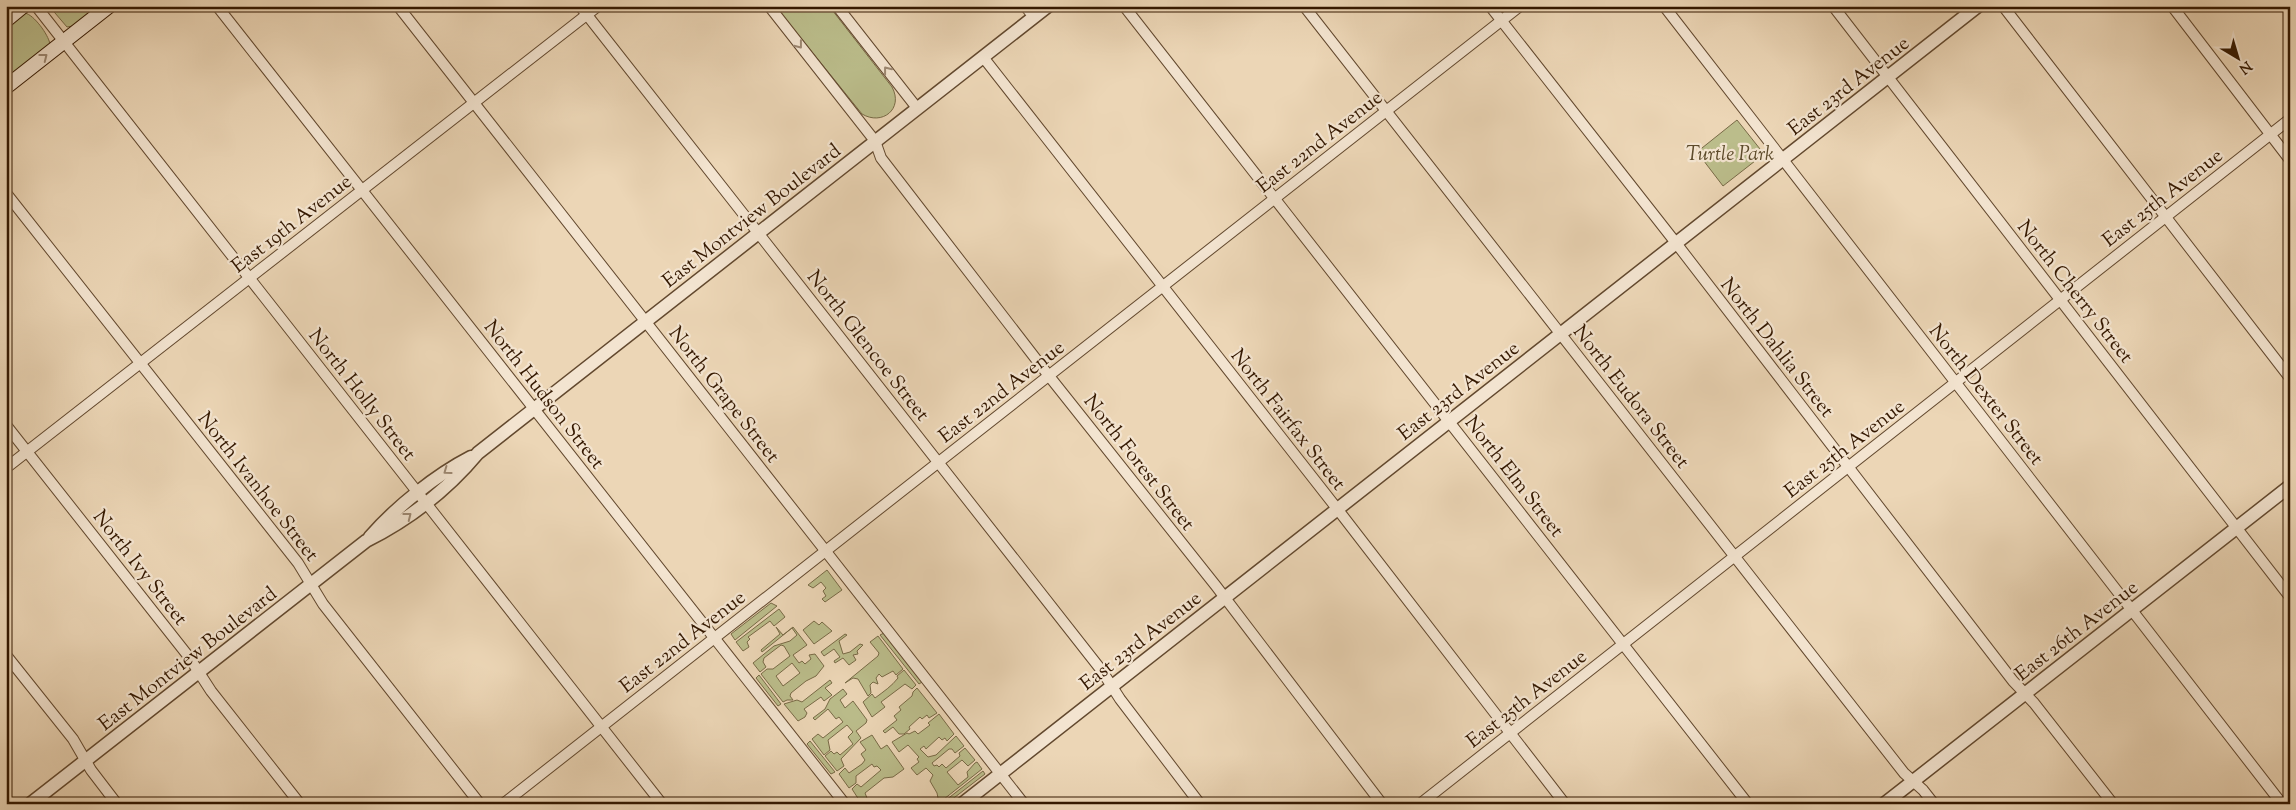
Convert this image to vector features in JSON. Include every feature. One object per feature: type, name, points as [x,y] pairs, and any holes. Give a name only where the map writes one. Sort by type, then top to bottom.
[{"type":"main road","points":[[6,20],[23,6]]},
{"type":"main road","points":[[6,87],[109,6]]},
{"type":"street","name":"North Holly Street","points":[[36,6],[662,804]]},
{"type":"street","name":"North Hudson Street","points":[[218,6],[845,804]]},
{"type":"street","name":"North Grape Street","points":[[398,6],[1024,804]]},
{"type":"street","name":"East 19th Avenue","points":[[6,468],[475,102],[584,10],[598,6]]},
{"type":"street","name":"North Forest Street","points":[[769,6],[875,141],[881,158],[1382,804]]},
{"type":"street","points":[[837,6],[917,108]]},
{"type":"street","points":[[1025,6],[1034,17]]},
{"type":"street","name":"East Montview Boulevard","points":[[30,804],[366,541],[385,520],[459,475],[478,453],[1048,6]]},
{"type":"street","name":"North Elm Street","points":[[1124,6],[1748,804]]},
{"type":"street","name":"North Eudora Street","points":[[1304,6],[1904,773],[1914,781],[1934,804]]},
{"type":"street","name":"North Dahlia Street","points":[[1490,6],[2025,694],[2113,804]]},
{"type":"street","name":"East 22nd Avenue","points":[[503,804],[1520,6]]},
{"type":"street","name":"North Dexter Street","points":[[1664,6],[2282,804]]},
{"type":"street","name":"North Cherry Street","points":[[1833,6],[2290,597]]},
{"type":"street","name":"East 23rd Avenue","points":[[962,804],[1978,6]]},
{"type":"street","points":[[2004,6],[2290,378]]},
{"type":"street","points":[[2172,6],[2290,160]]},
{"type":"street","name":"North Glencoe Street","points":[[584,10],[1112,686],[1200,804]]},
{"type":"street","name":"North Fairfax Street","points":[[982,58],[1338,510],[1565,804]]},
{"type":"street","name":"East 25th Avenue","points":[[1420,804],[2290,120]]},
{"type":"street","name":"North Ivanhoe Street","points":[[6,193],[298,562],[323,604],[480,804]]},
{"type":"street","name":"North Ivy Street","points":[[6,425],[187,654],[212,691],[300,804]]},
{"type":"street","name":"East 26th Avenue","points":[[1884,804],[2290,486]]},
{"type":"street","points":[[6,655],[73,739],[85,761],[117,804]]},
{"type":"green space","points":[[49,6],[99,6],[73,26],[67,27]]},
{"type":"green space","points":[[775,6],[829,6],[892,87],[895,102],[889,113],[877,118],[862,114]]},
{"type":"green space","points":[[25,13],[29,14],[40,26],[47,35],[50,44],[6,80],[6,27]]},
{"type":"green space","name":"Turtle Park","points":[[1737,120],[1764,154],[1723,186],[1697,152]]},
{"type":"green space","points":[[827,570],[842,590],[825,602],[822,599],[826,596],[823,591],[826,588],[821,582],[813,588],[808,585]]},
{"type":"green space","points":[[771,603],[777,606],[735,640],[731,634]]},
{"type":"green space","points":[[779,609],[785,617],[774,626],[770,621],[748,637],[750,639],[747,642],[749,647],[743,651],[736,642]]},
{"type":"green space","points":[[814,621],[819,625],[822,622],[832,631],[814,644],[803,630]]},
{"type":"green space","points":[[776,627],[783,635],[793,627],[807,645],[793,655],[799,663],[802,661],[805,664],[811,659],[809,655],[815,654],[824,666],[816,676],[791,693],[790,696],[793,700],[783,702],[761,674],[767,669],[773,669],[790,656],[784,646],[781,645],[764,658],[763,662],[766,667],[760,672],[753,663],[774,646],[790,641],[797,635],[792,628],[762,652],[761,650],[780,634]],"holes":[[[792,663],[800,673],[783,686],[776,676]]]},
{"type":"green space","points":[[884,633],[922,682],[919,684],[880,635]]},
{"type":"green space","points":[[845,634],[847,635],[839,641],[843,654],[850,652],[860,644],[863,645],[857,651],[858,654],[853,655],[856,660],[849,665],[843,658],[835,663],[834,661],[840,657],[834,649],[824,656],[821,652]]},
{"type":"green space","points":[[878,636],[903,669],[896,675],[893,671],[882,677],[879,674],[876,678],[878,684],[873,682],[870,685],[871,693],[868,696],[858,679],[853,678],[845,683],[878,656],[879,653],[870,642]]},
{"type":"green space","points":[[904,670],[916,685],[912,689],[905,684],[881,702],[885,707],[872,717],[863,702],[872,694],[875,698],[884,691],[896,681],[897,676]]},
{"type":"green space","points":[[759,675],[781,704],[778,706],[756,678]]},
{"type":"green space","points":[[830,680],[832,683],[825,688],[832,695],[824,701],[821,697],[804,709],[807,713],[805,717],[798,721],[784,704],[797,700],[802,702]]},
{"type":"green space","points":[[917,688],[937,713],[929,718],[927,715],[922,719],[920,717],[904,734],[899,734],[893,727],[885,733],[883,731],[897,720],[894,716],[901,710],[899,707],[912,696]]},
{"type":"green space","points":[[843,689],[847,694],[840,700],[845,708],[853,701],[867,720],[856,731],[861,738],[841,759],[844,766],[837,771],[825,756],[831,751],[834,754],[837,752],[840,755],[853,744],[848,737],[853,732],[847,725],[828,740],[830,750],[824,755],[812,739],[818,734],[823,738],[843,722],[839,717],[836,719],[828,709],[815,720],[813,718],[825,709],[830,699]]},
{"type":"green space","points":[[939,714],[954,734],[947,741],[945,738],[942,740],[939,737],[926,749],[924,746],[920,749],[928,757],[936,755],[956,736],[964,746],[955,753],[952,749],[949,749],[932,763],[934,766],[937,765],[939,767],[942,764],[946,768],[960,756],[959,753],[965,748],[975,760],[968,766],[962,760],[947,772],[958,785],[968,777],[967,772],[975,763],[977,762],[982,769],[939,803],[937,793],[930,781],[933,775],[926,768],[917,775],[911,768],[919,762],[917,759],[919,757],[908,745],[899,752],[892,742],[907,733],[915,731],[918,734],[930,725],[928,723]]},
{"type":"green space","points":[[872,735],[881,749],[887,745],[904,769],[893,777],[884,778],[865,793],[867,798],[861,803],[852,789],[857,784],[861,787],[881,770],[872,764],[856,776],[856,783],[849,788],[839,774],[845,768],[849,773],[862,764],[865,760],[861,754],[866,750],[860,742]]},
{"type":"green space","points":[[810,741],[835,772],[831,774],[807,744]]},
{"type":"green space","points":[[983,771],[985,774],[946,804],[941,804]]}]
